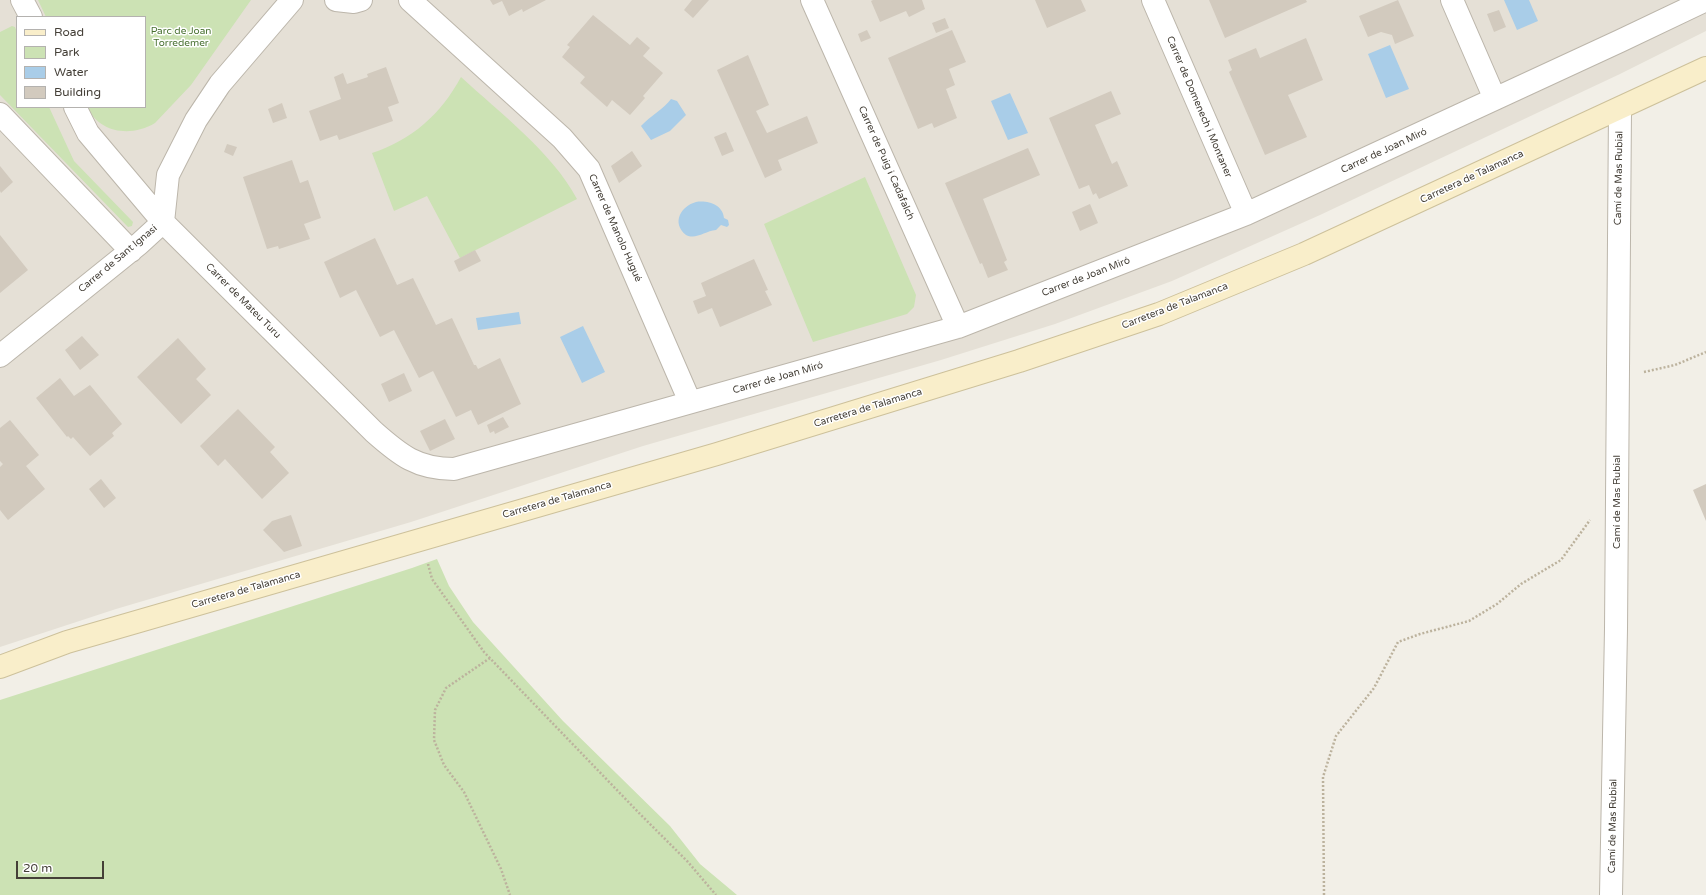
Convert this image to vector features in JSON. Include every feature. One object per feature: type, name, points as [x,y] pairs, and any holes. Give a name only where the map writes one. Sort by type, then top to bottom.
[{"type":"street","points":[[22,0],[30,16]]},
{"type":"street","name":"Carrer de Sant Ignasi","points":[[0,356],[131,251],[163,222],[168,175],[196,120],[220,84],[292,0]]},
{"type":"street","points":[[336,0],[354,2],[361,0]]},
{"type":"street","name":"Carrer de Manolo Hugué","points":[[410,0],[562,138],[589,169],[690,402]]},
{"type":"street","name":"Carrer de Puig i Cadafalch","points":[[812,0],[958,327]]},
{"type":"street","name":"Carrer de Domenech i Montaner","points":[[1153,0],[1246,214]]},
{"type":"street","points":[[1452,0],[1495,99]]},
{"type":"street","name":"Carrer de Joan Miró","points":[[435,469],[454,469],[958,327],[1246,214],[1706,0]]},
{"type":"street","name":"Carretera de Talamanca","points":[[0,667],[67,642],[717,454],[1019,361],[1159,314],[1304,254],[1706,68]]},
{"type":"street","name":"Carrer de Mateu Turu","points":[[76,108],[88,133],[163,222],[374,432],[399,454],[435,469]]},
{"type":"street","name":"Camí de Mas Rubial","points":[[1611,895],[1620,109]]},
{"type":"street","points":[[0,114],[131,251]]},
{"type":"path","points":[[1618,378],[1675,365],[1706,352]]},
{"type":"path","points":[[1324,895],[1323,777],[1336,736],[1374,688],[1398,642],[1420,634],[1468,621],[1497,604],[1521,584],[1561,560],[1593,516]]},
{"type":"path","points":[[420,539],[432,579],[448,604],[490,658],[688,862],[716,895]]},
{"type":"path","points":[[490,658],[446,688],[435,710],[434,740],[444,765],[464,792],[501,869],[510,895]]},
{"type":"shaded area","points":[[0,0],[1706,0],[1706,31],[1620,74],[1320,215],[1172,281],[1055,324],[941,360],[643,446],[411,522],[116,609],[0,647]]},
{"type":"green space","name":"Parc de Joan Torredemer","points":[[38,0],[251,0],[191,85],[155,123],[136,130],[127,131],[108,128],[100,123],[88,108],[146,108],[146,16],[46,16]]},
{"type":"green space","points":[[12,26],[15,27],[16,30],[16,108],[49,108],[74,161],[133,222],[132,226],[128,227],[0,95],[0,32]]},
{"type":"green space","points":[[461,77],[540,149],[554,165],[577,199],[460,258],[427,196],[394,211],[372,153],[400,141],[424,124],[444,103]]},
{"type":"green space","points":[[865,177],[916,295],[914,307],[907,314],[813,342],[764,224]]},
{"type":"green space","points":[[437,559],[449,586],[473,622],[563,721],[670,826],[700,864],[737,895],[0,895],[0,700]]},
{"type":"water","points":[[1504,0],[1529,0],[1538,21],[1517,30]]},
{"type":"water","points":[[1390,45],[1409,89],[1386,98],[1368,54]]},
{"type":"water","points":[[1010,93],[1028,133],[1008,140],[991,101]]},
{"type":"water","points":[[671,99],[677,101],[686,115],[670,131],[651,140],[641,126]]},
{"type":"water","points":[[696,202],[714,204],[721,210],[724,218],[728,220],[729,225],[727,227],[721,225],[716,230],[697,236],[686,235],[679,225],[680,216],[686,207]]},
{"type":"water","points":[[519,312],[521,324],[478,330],[476,318]]},
{"type":"water","points":[[583,326],[605,372],[582,383],[560,337]]},
{"type":"building","points":[[490,0],[546,0],[523,12],[522,9],[509,16],[502,1],[493,5]]},
{"type":"building","points":[[692,0],[709,0],[693,18],[684,10]]},
{"type":"building","points":[[922,0],[925,9],[909,17],[906,11],[880,22],[871,1]]},
{"type":"building","points":[[1035,0],[1081,0],[1086,11],[1047,28]]},
{"type":"building","points":[[1209,0],[1306,0],[1307,2],[1225,38]]},
{"type":"building","points":[[1398,0],[1414,36],[1395,44],[1392,35],[1381,32],[1368,37],[1359,16]]},
{"type":"building","points":[[1499,10],[1506,27],[1494,32],[1487,14]]},
{"type":"building","points":[[593,15],[630,45],[637,37],[650,48],[643,56],[663,73],[643,96],[645,98],[630,115],[612,100],[607,107],[580,83],[585,77],[562,57],[570,47],[567,45]]},
{"type":"building","points":[[945,18],[949,28],[936,33],[932,23]]},
{"type":"building","points":[[867,30],[871,38],[861,42],[858,34]]},
{"type":"building","points":[[952,30],[966,62],[949,69],[955,85],[946,89],[957,118],[934,128],[932,123],[918,129],[888,58]]},
{"type":"building","points":[[1306,38],[1323,80],[1288,95],[1307,137],[1265,155],[1229,72],[1232,70],[1228,60],[1256,48],[1260,58]]},
{"type":"building","points":[[748,55],[769,105],[756,111],[767,133],[807,116],[818,143],[778,160],[782,170],[765,178],[717,70]]},
{"type":"building","points":[[386,67],[399,103],[388,107],[393,121],[339,140],[337,135],[320,141],[309,111],[341,99],[334,77],[343,73],[347,84],[368,77],[367,74]]},
{"type":"building","points":[[1111,91],[1121,114],[1095,125],[1112,164],[1117,161],[1128,186],[1099,199],[1096,193],[1093,195],[1089,185],[1079,189],[1049,118]]},
{"type":"building","points":[[282,103],[287,118],[273,123],[268,109]]},
{"type":"building","points":[[726,132],[734,151],[722,156],[714,137]]},
{"type":"building","points":[[227,144],[237,147],[233,156],[224,152]]},
{"type":"building","points":[[1028,148],[1040,175],[983,199],[1007,260],[1004,262],[1008,270],[988,278],[982,263],[980,264],[945,183]]},
{"type":"building","points":[[632,151],[642,166],[619,183],[611,166]]},
{"type":"building","points":[[292,160],[300,183],[308,180],[321,218],[304,224],[310,239],[279,249],[278,246],[267,249],[243,177]]},
{"type":"building","points":[[0,166],[13,182],[1,193],[0,191]]},
{"type":"building","points":[[1090,204],[1098,223],[1080,231],[1072,212]]},
{"type":"building","points":[[0,235],[28,270],[0,293]]},
{"type":"building","points":[[375,238],[397,285],[413,278],[436,325],[452,318],[474,365],[476,365],[478,369],[500,358],[521,404],[478,425],[471,410],[456,417],[433,371],[419,378],[394,330],[380,337],[356,290],[340,298],[324,262]]},
{"type":"building","points":[[475,250],[481,261],[459,272],[454,261]]},
{"type":"building","points":[[754,259],[768,290],[765,291],[772,305],[720,327],[712,308],[698,314],[693,301],[706,296],[701,283]]},
{"type":"building","points":[[82,336],[99,355],[80,370],[65,350]]},
{"type":"building","points":[[178,338],[206,369],[196,379],[211,395],[181,424],[137,377]]},
{"type":"building","points":[[404,373],[412,391],[389,402],[381,384]]},
{"type":"building","points":[[60,378],[74,396],[90,385],[122,424],[112,433],[114,436],[90,456],[73,437],[71,439],[68,436],[67,437],[36,398]]},
{"type":"building","points":[[238,409],[275,447],[270,452],[289,473],[262,499],[225,459],[218,466],[200,446]]},
{"type":"building","points":[[503,417],[509,427],[495,434],[494,431],[490,433],[487,425]]},
{"type":"building","points":[[445,419],[455,439],[430,451],[420,431]]},
{"type":"building","points":[[10,420],[39,455],[26,466],[45,489],[8,520],[0,510],[0,467],[3,464],[0,461],[0,428]]},
{"type":"building","points":[[101,479],[116,498],[104,508],[89,489]]},
{"type":"building","points":[[1706,484],[1706,521],[1693,490]]},
{"type":"building","points":[[291,515],[302,546],[284,552],[263,530],[272,521]]}]
